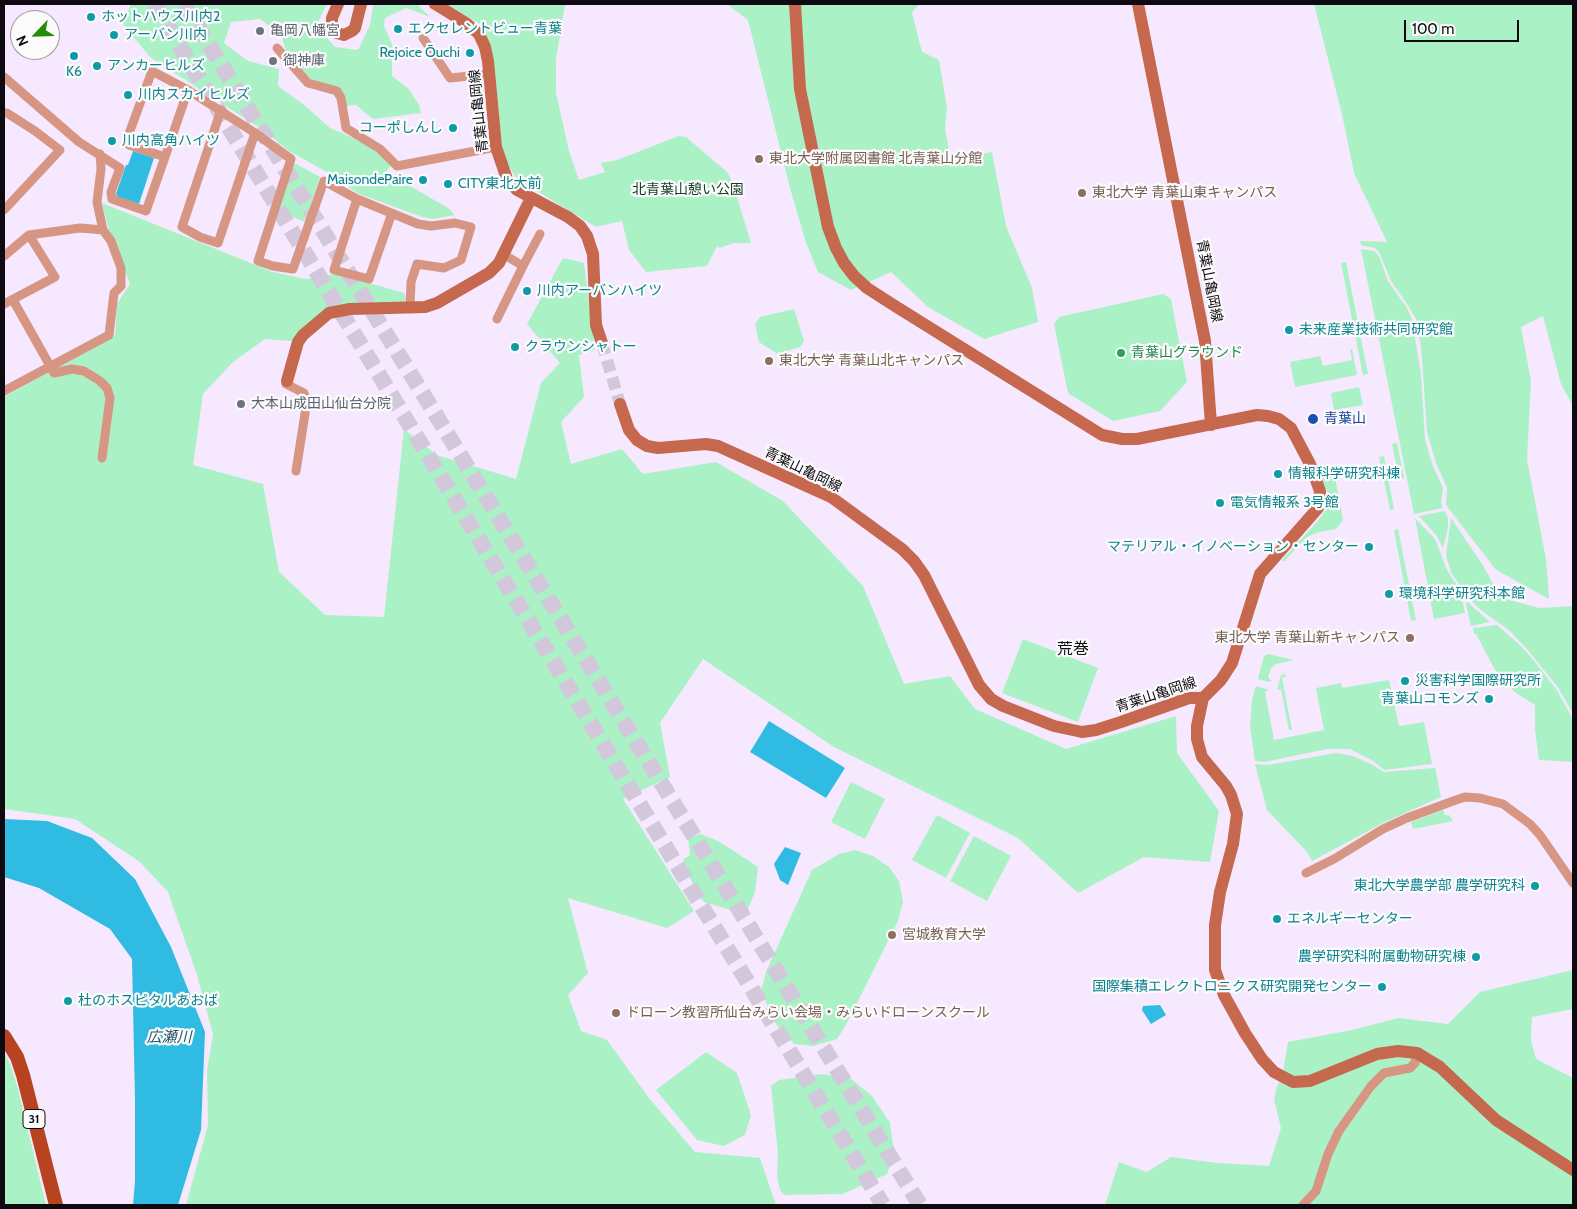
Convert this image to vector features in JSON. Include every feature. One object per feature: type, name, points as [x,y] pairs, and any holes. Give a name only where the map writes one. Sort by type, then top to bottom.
[{"type":"main road","name":"31","points":[[4,1036],[17,1057],[23,1075],[56,1205]]},
{"type":"street","points":[[338,4],[332,18],[332,26],[337,33],[344,35],[355,28],[361,4]]},
{"type":"street","name":"青葉山亀岡線","points":[[435,4],[466,23],[479,34],[485,47],[490,74],[496,147],[507,179],[517,190],[568,217],[580,226],[587,236],[593,254],[596,324],[602,343]]},
{"type":"street","points":[[795,4],[800,89],[828,227],[836,248],[854,276],[867,288],[895,306],[1102,435],[1122,440],[1137,439],[1211,424]]},
{"type":"street","name":"青葉山亀岡線","points":[[620,404],[629,430],[637,440],[647,446],[658,448],[706,444],[718,446],[831,498],[902,549],[924,575],[979,685],[991,699],[1002,706],[1054,726],[1082,732],[1096,730],[1189,698],[1203,698],[1221,680],[1232,663],[1260,574],[1271,559],[1314,514],[1320,500],[1320,491],[1319,483],[1300,442],[1286,423],[1268,416],[1256,415],[1211,424],[1205,341],[1138,4]]},
{"type":"street","points":[[423,38],[450,78],[490,74]]},
{"type":"street","points":[[278,48],[308,83],[337,91],[341,98],[346,128],[380,149],[397,166],[496,147]]},
{"type":"street","points":[[166,157],[129,145],[127,139],[152,71],[221,110],[291,160],[258,261],[273,266],[293,269],[324,180],[357,200],[418,224],[427,226],[456,223],[471,227],[461,260],[444,268],[417,264],[411,282],[410,307]]},
{"type":"street","points":[[4,77],[79,142],[120,168],[111,192],[112,199],[146,211],[188,90]]},
{"type":"street","points":[[221,110],[182,227],[200,237],[218,243],[255,133]]},
{"type":"street","points":[[4,113],[7,113],[35,131],[60,150],[4,210]]},
{"type":"street","points":[[4,390],[109,335],[114,293],[121,286],[120,268],[111,241],[103,230],[97,202],[101,169],[100,154]]},
{"type":"street","points":[[296,471],[307,401],[304,393],[286,384],[302,334],[329,313],[350,309],[425,307],[437,303],[489,273],[499,263],[531,198]]},
{"type":"street","points":[[357,200],[334,270],[369,279],[392,213]]},
{"type":"street","points":[[4,256],[29,235],[80,228],[103,230]]},
{"type":"street","points":[[497,319],[540,234]]},
{"type":"street","points":[[4,304],[55,277],[29,235]]},
{"type":"street","points":[[503,254],[523,266]]},
{"type":"street","points":[[13,300],[54,373],[72,369],[84,371],[100,381],[106,388],[110,398],[102,458]]},
{"type":"street","points":[[1203,698],[1197,726],[1198,750],[1207,765],[1226,786],[1235,804],[1237,814],[1233,844],[1220,892],[1215,925],[1215,970],[1224,995],[1262,1059],[1274,1072],[1293,1082],[1310,1081],[1377,1054],[1398,1051],[1417,1053],[1440,1067],[1496,1120],[1573,1170]]},
{"type":"street","points":[[1306,873],[1330,862],[1383,829],[1407,818],[1465,797],[1480,798],[1503,804],[1530,824],[1540,835],[1573,883]]},
{"type":"street","points":[[1303,1205],[1316,1191],[1328,1154],[1339,1131],[1365,1094],[1384,1074],[1410,1068],[1415,1063],[1417,1053]]},
{"type":"green space","points":[[131,4],[327,4],[316,26],[335,47],[358,50],[370,25],[373,4],[418,5],[430,17],[406,8],[385,18],[384,26],[392,44],[392,76],[409,89],[419,105],[421,113],[373,119],[356,105],[346,106],[342,90],[315,83],[287,55],[281,34],[260,19],[231,22],[224,43],[248,61],[279,69],[278,86],[303,104],[330,128],[374,147],[391,165],[386,172],[448,208],[455,215],[433,219],[422,217],[359,194],[325,171],[289,151],[263,130],[150,57],[123,24]]},
{"type":"green space","name":"北青葉山憩い公園","points":[[447,4],[565,4],[556,59],[556,93],[569,151],[579,180],[605,172],[601,163],[617,160],[679,136],[686,137],[727,172],[732,181],[751,243],[734,243],[719,248],[717,246],[707,266],[646,272],[629,250],[622,221],[596,227],[517,179],[506,162],[502,147],[485,27]]},
{"type":"green space","points":[[727,4],[919,4],[912,13],[922,52],[939,60],[947,108],[945,129],[951,160],[992,152],[1006,226],[1032,288],[1038,322],[984,339],[928,307],[891,272],[851,290],[818,272],[806,243],[790,188],[748,20]]},
{"type":"green space","points":[[1314,4],[1573,4],[1573,406],[1561,384],[1543,316],[1521,327],[1531,381],[1527,460],[1546,559],[1549,599],[1496,570],[1446,505],[1447,488],[1436,463],[1427,432],[1421,346],[1416,319],[1391,281],[1379,252],[1375,248],[1361,245],[1360,241],[1387,242],[1354,173],[1342,114]]},
{"type":"green space","points":[[294,163],[320,177],[305,222],[278,211]]},
{"type":"green space","points":[[102,203],[273,272],[306,279],[337,274],[404,293],[406,299],[403,302],[330,307],[292,341],[265,339],[233,362],[203,394],[193,465],[263,484],[279,572],[325,615],[384,617],[404,429],[437,455],[516,479],[541,383],[560,363],[527,324],[563,258],[584,263],[595,350],[579,355],[584,397],[561,422],[571,464],[622,449],[643,474],[716,462],[783,501],[863,586],[904,684],[950,676],[975,709],[1066,749],[1176,716],[1177,753],[1219,811],[1210,862],[1144,857],[1078,893],[1018,838],[834,747],[703,659],[660,723],[670,777],[623,799],[694,911],[667,928],[568,898],[588,973],[568,995],[581,1031],[607,1040],[649,1098],[695,1152],[760,1158],[776,1205],[186,1205],[208,1125],[207,1071],[213,1034],[197,975],[168,892],[140,862],[75,819],[4,809],[4,397],[115,335],[117,304],[130,284],[109,231]]},
{"type":"green space","points":[[1361,249],[1374,251],[1379,256],[1388,281],[1407,308],[1412,319],[1421,374],[1425,440],[1433,466],[1443,488],[1441,503],[1443,508],[1414,514]]},
{"type":"green space","points":[[1346,262],[1368,374],[1363,375],[1341,263]]},
{"type":"green space","name":"青葉山グラウンド","points":[[1163,294],[1171,299],[1187,382],[1160,411],[1113,421],[1068,393],[1054,324],[1059,317]]},
{"type":"green space","points":[[794,309],[804,341],[800,347],[778,354],[759,342],[755,324],[760,317]]},
{"type":"green space","points":[[1352,349],[1357,375],[1295,387],[1290,362],[1320,356],[1323,366],[1352,360],[1350,350]]},
{"type":"green space","points":[[1359,387],[1363,405],[1334,410],[1331,393]]},
{"type":"green space","points":[[1397,443],[1404,478],[1399,479],[1392,444]]},
{"type":"green space","points":[[1384,456],[1394,509],[1390,510],[1379,457]]},
{"type":"green space","points":[[1328,464],[1333,467],[1343,520],[1336,529],[1309,536],[1285,561],[1281,561],[1317,522],[1332,502],[1318,471],[1321,465]]},
{"type":"green space","points":[[1445,511],[1448,518],[1448,528],[1443,548],[1437,536],[1419,516]]},
{"type":"green space","points":[[1415,518],[1435,539],[1447,570],[1460,590],[1465,613],[1434,619]]},
{"type":"green space","points":[[1451,518],[1482,564],[1496,589],[1506,599],[1539,608],[1573,606],[1573,713],[1557,686],[1526,648],[1510,631],[1481,610],[1467,597],[1451,572],[1446,556]]},
{"type":"green space","points":[[1398,529],[1416,620],[1411,621],[1394,530]]},
{"type":"green space","points":[[1467,602],[1490,622],[1471,626]]},
{"type":"green space","points":[[1497,625],[1521,646],[1535,662],[1556,689],[1573,719],[1573,762],[1539,760],[1535,730],[1535,705],[1516,693],[1504,681],[1494,668],[1476,634],[1474,634],[1473,628]]},
{"type":"green space","points":[[1023,639],[1098,668],[1078,722],[1002,693]]},
{"type":"green space","points":[[1268,654],[1294,660],[1276,664],[1271,668],[1268,678],[1272,681],[1269,682],[1258,679],[1264,656]]},
{"type":"green space","points":[[1285,674],[1286,676],[1282,678],[1292,730],[1289,730],[1281,689],[1277,690],[1281,675]]},
{"type":"green space","points":[[1389,680],[1399,726],[1424,722],[1432,764],[1384,770],[1373,761],[1350,749],[1327,749],[1265,762],[1255,761],[1250,727],[1252,700],[1256,686],[1269,690],[1265,692],[1274,740],[1324,730],[1316,688],[1341,683],[1342,688]]},
{"type":"green space","points":[[1336,753],[1353,756],[1384,772],[1435,768],[1441,797],[1385,822],[1312,861],[1307,852],[1267,810],[1255,764],[1268,765]]},
{"type":"green space","points":[[851,782],[885,799],[865,839],[831,822]]},
{"type":"green space","points":[[1443,810],[1445,815],[1449,815],[1453,821],[1413,829],[1411,822]]},
{"type":"green space","points":[[937,815],[970,833],[946,878],[912,860]]},
{"type":"green space","points":[[701,834],[720,842],[758,867],[755,892],[748,909],[728,909],[704,902],[695,890],[683,860],[690,855],[688,838]]},
{"type":"green space","points":[[974,836],[1011,856],[987,901],[950,881]]},
{"type":"green space","points":[[855,850],[873,856],[889,867],[899,881],[903,902],[898,921],[846,1025],[837,1039],[813,1046],[794,1044],[776,1024],[761,991],[766,972],[812,870],[839,854]]},
{"type":"green space","points":[[1573,970],[1573,1009],[1532,1017],[1531,1040],[1536,1059],[1573,1078],[1573,1205],[1105,1205],[1119,1162],[1147,1172],[1171,1157],[1217,1163],[1269,1166],[1281,1128],[1274,1099],[1277,1086],[1282,1078],[1288,1042],[1352,1030],[1398,1018],[1448,1024],[1480,992]]},
{"type":"green space","points":[[4,1051],[18,1089],[46,1205],[4,1205]]},
{"type":"green space","points":[[706,1052],[737,1073],[751,1115],[745,1135],[724,1146],[697,1140],[656,1090]]},
{"type":"green space","points":[[822,1074],[851,1079],[872,1096],[890,1123],[894,1153],[887,1174],[843,1194],[784,1195],[780,1190],[777,1177],[778,1154],[771,1086],[779,1080]]},
{"type":"water","points":[[133,151],[154,158],[139,204],[118,197],[116,194]]},
{"type":"water","points":[[769,721],[845,768],[826,798],[750,752]]},
{"type":"water","name":"広瀬川","points":[[4,819],[47,821],[92,838],[135,879],[171,947],[205,1032],[201,1130],[178,1205],[133,1205],[135,1181],[135,1099],[132,959],[110,929],[39,888],[4,877]]},
{"type":"water","points":[[785,847],[801,853],[788,885],[780,880],[774,864]]},
{"type":"water","points":[[1160,1005],[1166,1015],[1151,1024],[1142,1010],[1143,1006]]},
{"type":"tunnel","points":[[154,4],[883,1205]]},
{"type":"tunnel","points":[[184,4],[920,1205]]},
{"type":"tunnel","points":[[602,343],[620,404]]},
{"type":"place","name":"ホットハウス川内2","points":[[91,17]]},
{"type":"place","name":"エクセレントビュー青葉","points":[[398,29]]},
{"type":"place","name":"亀岡八幡宮","points":[[260,31]]},
{"type":"place","name":"アーバン川内","points":[[114,35]]},
{"type":"place","name":"Rejoice Ōuchi","points":[[470,53]]},
{"type":"place","name":"K6","points":[[74,56]]},
{"type":"place","name":"御神庫","points":[[273,61]]},
{"type":"place","name":"アンカーヒルズ","points":[[97,66]]},
{"type":"place","name":"川内スカイヒルズ","points":[[128,95]]},
{"type":"place","name":"コーポしんし","points":[[453,128]]},
{"type":"place","name":"川内高角ハイツ","points":[[112,141]]},
{"type":"place","name":"東北大学附属図書館 北青葉山分館","points":[[759,159]]},
{"type":"place","name":"MaisondePaire","points":[[423,180]]},
{"type":"place","name":"CITY東北大前","points":[[448,184]]},
{"type":"place","name":"東北大学 青葉山東キャンパス","points":[[1082,193]]},
{"type":"place","name":"川内アーバンハイツ","points":[[527,291]]},
{"type":"place","name":"未来産業技術共同研究館","points":[[1289,330]]},
{"type":"place","name":"クラウンシャトー","points":[[515,347]]},
{"type":"place","name":"青葉山グラウンド","points":[[1121,353]]},
{"type":"place","name":"東北大学 青葉山北キャンパス","points":[[769,361]]},
{"type":"place","name":"大本山成田山仙台分院","points":[[241,404]]},
{"type":"place","name":"青葉山","points":[[1313,419]]},
{"type":"place","name":"情報科学研究科棟","points":[[1278,474]]},
{"type":"place","name":"電気情報系 3号館","points":[[1220,503]]},
{"type":"place","name":"マテリアル・イノベーション・センター","points":[[1369,547]]},
{"type":"place","name":"環境科学研究科本館","points":[[1389,594]]},
{"type":"place","name":"東北大学 青葉山新キャンパス","points":[[1410,638]]},
{"type":"place","name":"災害科学国際研究所","points":[[1405,681]]},
{"type":"place","name":"青葉山コモンズ","points":[[1489,699]]},
{"type":"place","name":"東北大学農学部 農学研究科","points":[[1535,886]]},
{"type":"place","name":"エネルギーセンター","points":[[1277,919]]},
{"type":"place","name":"宮城教育大学","points":[[892,935]]},
{"type":"place","name":"農学研究科附属動物研究棟","points":[[1476,957]]},
{"type":"place","name":"国際集積エレクトロニクス研究開発センター","points":[[1382,987]]},
{"type":"place","name":"杜のホスピタルあおば","points":[[68,1001]]},
{"type":"place","name":"ドローン教習所仙台みらい会場・みらいドローンスクール","points":[[616,1013]]},
{"type":"district","name":"荒巻","points":[[1073,649]]}]
